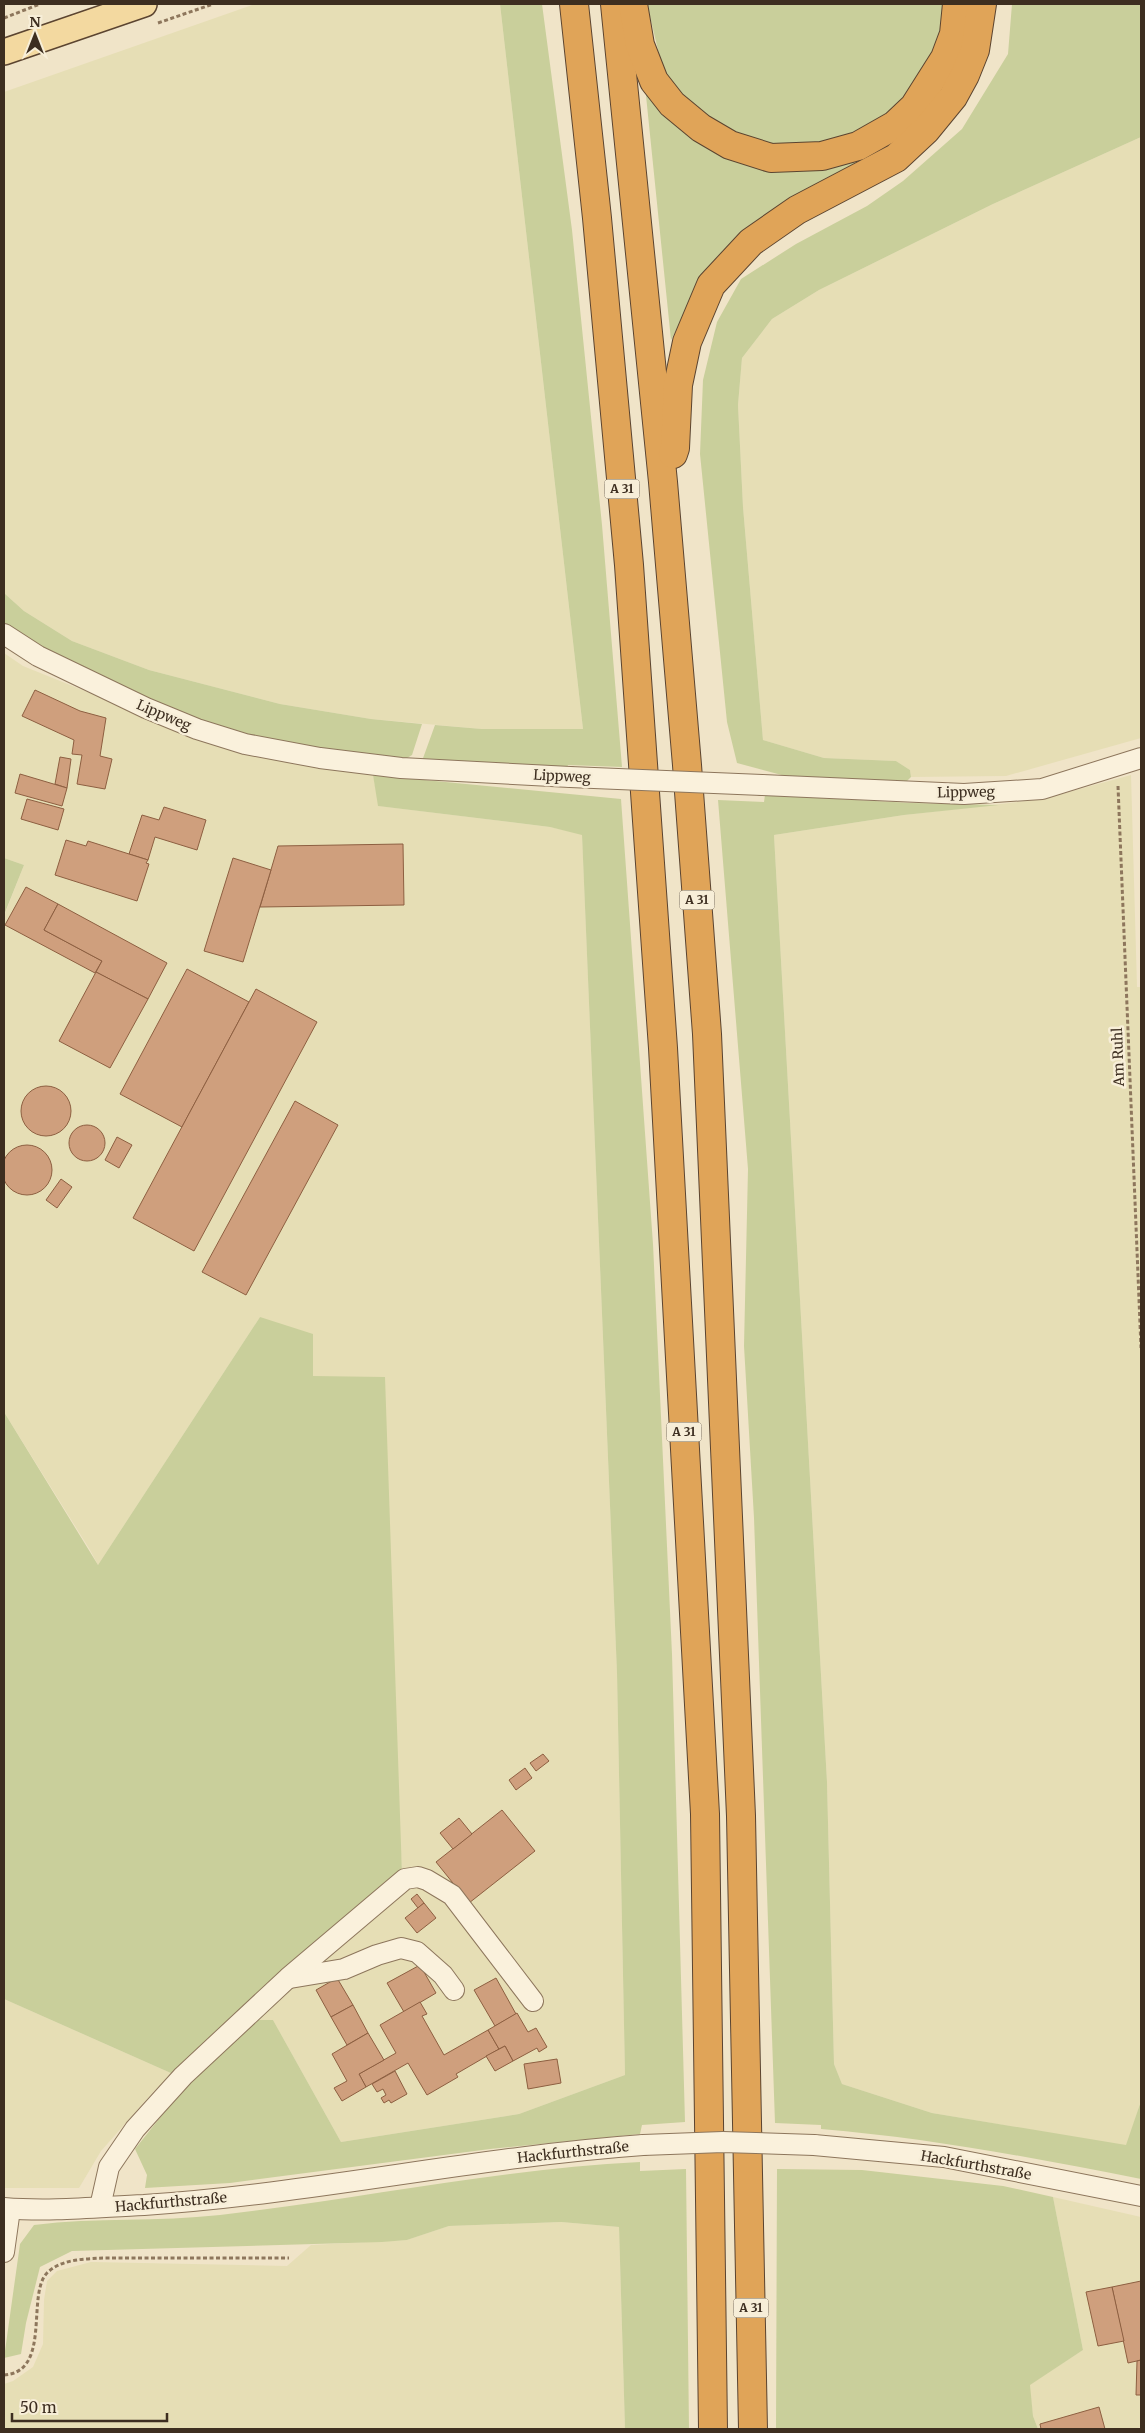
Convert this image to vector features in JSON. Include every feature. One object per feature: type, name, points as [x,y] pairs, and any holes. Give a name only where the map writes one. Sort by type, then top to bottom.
[{"type":"highway","name":"A 31","points":[[574,4],[597,218],[629,565],[663,1048],[705,1814],[714,2429]]},
{"type":"highway","name":"A 31","points":[[615,4],[663,482],[686,755],[707,1044],[741,1816],[753,2429]]},
{"type":"highway","points":[[633,4],[640,45],[654,82],[672,104],[701,128],[730,145],[771,158],[822,156],[858,146],[895,125],[914,107],[945,58],[954,34],[957,4]]},
{"type":"highway","points":[[663,482],[675,448],[678,385],[686,342],[712,285],[750,242],[797,210],[896,158],[926,130],[953,97],[965,75],[975,50],[982,4]]},
{"type":"main road","points":[[4,52],[144,4]]},
{"type":"street","name":"Lippweg","points":[[4,634],[38,656],[146,708],[197,729],[245,744],[320,758],[401,768],[964,794],[1042,789],[1141,758]]},
{"type":"street","points":[[100,2207],[109,2167],[135,2129],[183,2076],[288,1978],[405,1879],[418,1877],[439,1886],[452,1895],[533,2001]]},
{"type":"street","points":[[288,1978],[344,1969],[377,1955],[401,1948],[417,1952],[443,1975],[454,1990]]},
{"type":"street","name":"Hackfurthstraße","points":[[7,2208],[100,2207],[203,2200],[578,2150],[723,2142],[814,2145],[944,2157],[1141,2196]]},
{"type":"street","points":[[4,2252],[7,2208]]},
{"type":"path","points":[[4,18],[40,4]]},
{"type":"path","name":"Am Ruhl","points":[[1117,765],[1141,1348]]},
{"type":"path","points":[[4,2376],[10,2375],[27,2362],[35,2340],[40,2292],[46,2274],[61,2264],[80,2259],[102,2258],[290,2258]]},
{"type":"shaded area","points":[[255,4],[500,4],[583,729],[482,729],[371,719],[280,704],[149,670],[72,641],[24,611],[4,593],[4,92]]},
{"type":"shaded area","points":[[1141,137],[1141,738],[1006,776],[911,777],[910,770],[896,761],[824,758],[763,740],[743,507],[738,405],[742,358],[772,319],[819,290],[993,204]]},
{"type":"shaded area","points":[[4,653],[23,666],[231,750],[373,775],[379,806],[550,827],[582,834],[617,1673],[625,2075],[519,2114],[341,2142],[273,2020],[254,2020],[402,1874],[401,1853],[312,1376],[260,1317],[98,1565],[4,1412],[4,916],[24,865],[4,858]]},
{"type":"shaded area","points":[[1131,775],[1137,987],[1141,987],[1141,2100],[1127,2146],[932,2113],[842,2084],[834,2064],[827,1782],[774,835],[904,815],[1043,799]]},
{"type":"shaded area","points":[[4,1999],[173,2074],[154,2091],[101,2151],[79,2188],[4,2188]]},
{"type":"shaded area","points":[[1053,2197],[1141,2217],[1141,2427],[1134,2429],[1038,2429],[1033,2416],[1029,2385],[1083,2350]]},
{"type":"shaded area","points":[[561,2222],[619,2227],[625,2429],[4,2429],[4,2384],[13,2381],[33,2367],[43,2344],[44,2300],[47,2281],[57,2271],[91,2262],[287,2266],[311,2245],[407,2240],[449,2226]]},
{"type":"green space","points":[[500,4],[542,4],[572,230],[602,525],[622,767],[568,765],[567,768],[422,761],[435,725],[482,729],[583,729]]},
{"type":"green space","points":[[647,4],[950,4],[947,27],[904,107],[833,144],[775,149],[742,139],[694,112],[664,75]]},
{"type":"green space","points":[[1012,4],[1141,4],[1141,137],[993,204],[819,290],[772,319],[742,358],[738,405],[743,507],[763,740],[824,758],[896,761],[910,770],[911,777],[903,785],[793,778],[737,763],[727,722],[700,454],[703,380],[717,322],[741,279],[796,244],[867,206],[903,181],[962,129],[1008,54]]},
{"type":"green space","points":[[961,66],[909,134],[701,281],[671,340],[644,76],[684,124],[831,162]]},
{"type":"green space","points":[[4,593],[24,611],[72,641],[149,670],[280,704],[371,719],[422,724],[412,755],[404,760],[280,743],[236,732],[171,709],[68,662],[16,632],[4,623]]},
{"type":"green space","points":[[373,775],[621,799],[653,1244],[672,1654],[685,2122],[642,2125],[640,2134],[490,2149],[230,2183],[145,2188],[147,2175],[135,2149],[190,2080],[254,2020],[273,2020],[341,2142],[519,2114],[625,2075],[617,1673],[582,835],[550,827],[378,806]]},
{"type":"green space","points":[[765,795],[912,803],[999,805],[904,815],[774,835],[827,1782],[834,2064],[842,2084],[932,2113],[1126,2145],[1141,2101],[1141,2179],[942,2143],[821,2129],[821,2125],[775,2123],[754,1518],[744,1346],[748,1169],[718,800],[764,802]]},
{"type":"green space","points":[[4,858],[24,865],[4,915]]},
{"type":"green space","points":[[260,1317],[313,1334],[313,1376],[385,1377],[402,1874],[259,1992],[173,2074],[4,1999],[4,1412],[98,1565]]},
{"type":"green space","points":[[640,2162],[640,2171],[686,2169],[689,2429],[625,2429],[619,2227],[561,2222],[449,2226],[407,2240],[382,2242],[72,2251],[40,2267],[26,2323],[21,2354],[4,2358],[20,2244],[34,2225],[80,2221],[220,2215],[535,2171]]},
{"type":"green space","points":[[777,2169],[862,2170],[1003,2186],[1053,2197],[1083,2350],[1030,2385],[1033,2416],[1038,2429],[776,2429]]},
{"type":"building","points":[[35,690],[80,711],[106,718],[100,756],[112,759],[105,789],[77,784],[82,755],[72,754],[74,740],[22,716]]},
{"type":"building","points":[[60,757],[71,759],[67,788],[55,784]]},
{"type":"building","points":[[20,774],[67,788],[62,806],[15,793]]},
{"type":"building","points":[[27,799],[64,809],[58,830],[21,819]]},
{"type":"building","points":[[164,807],[206,820],[197,850],[155,837],[148,860],[129,854],[142,815],[159,820]]},
{"type":"building","points":[[66,840],[86,846],[88,841],[148,860],[146,863],[149,864],[137,901],[55,875]]},
{"type":"building","points":[[403,844],[404,905],[260,907],[278,846]]},
{"type":"building","points":[[233,858],[271,870],[243,962],[204,951]]},
{"type":"building","points":[[26,887],[58,904],[44,930],[102,961],[95,973],[5,925]]},
{"type":"building","points":[[58,904],[167,963],[148,999],[96,972],[102,961],[44,930]]},
{"type":"building","points":[[187,969],[249,1002],[182,1127],[120,1094]]},
{"type":"building","points":[[96,972],[148,999],[110,1068],[59,1041]]},
{"type":"building","points":[[256,989],[317,1022],[194,1251],[133,1218]]},
{"type":"building","points":[[41,1086],[51,1086],[64,1093],[71,1106],[71,1116],[64,1129],[51,1136],[41,1136],[32,1132],[25,1125],[21,1116],[21,1106],[25,1097],[32,1090]]},
{"type":"building","points":[[295,1101],[338,1125],[246,1295],[202,1272]]},
{"type":"building","points":[[87,1125],[94,1126],[100,1130],[104,1136],[104,1150],[100,1156],[94,1160],[87,1161],[80,1160],[74,1156],[70,1150],[69,1143],[70,1136],[74,1130],[80,1126]]},
{"type":"building","points":[[117,1137],[132,1145],[119,1168],[105,1160]]},
{"type":"building","points":[[22,1145],[32,1145],[45,1152],[52,1165],[52,1175],[45,1188],[32,1195],[22,1195],[13,1191],[6,1184],[2,1175],[2,1165],[6,1156],[13,1149]]},
{"type":"building","points":[[61,1179],[72,1187],[57,1208],[46,1200]]},
{"type":"building","points":[[543,1754],[549,1761],[536,1771],[530,1763]]},
{"type":"building","points":[[525,1768],[532,1778],[516,1790],[509,1780]]},
{"type":"building","points":[[502,1810],[535,1851],[469,1903],[436,1862]]},
{"type":"building","points":[[459,1818],[472,1834],[453,1849],[440,1833]]},
{"type":"building","points":[[417,1894],[424,1903],[418,1908],[411,1899]]},
{"type":"building","points":[[424,1903],[436,1918],[417,1933],[405,1918]]},
{"type":"building","points":[[420,1965],[436,1993],[404,2012],[387,1983]]},
{"type":"building","points":[[337,1978],[353,2005],[331,2017],[316,1990]]},
{"type":"building","points":[[496,1978],[516,2014],[495,2026],[474,1990]]},
{"type":"building","points":[[420,2002],[427,2014],[422,2016],[444,2055],[488,2030],[499,2049],[456,2074],[458,2077],[427,2095],[408,2063],[366,2087],[359,2074],[396,2053],[380,2025]]},
{"type":"building","points":[[353,2005],[368,2033],[347,2045],[331,2017]]},
{"type":"building","points":[[517,2013],[528,2032],[536,2028],[547,2047],[539,2052],[537,2048],[513,2061],[505,2046],[499,2049],[488,2030]]},
{"type":"building","points":[[368,2033],[384,2060],[359,2074],[366,2087],[342,2101],[334,2088],[347,2081],[332,2054]]},
{"type":"building","points":[[505,2046],[513,2061],[495,2071],[486,2056]]},
{"type":"building","points":[[557,2059],[561,2083],[528,2089],[524,2064]]},
{"type":"building","points":[[395,2071],[407,2094],[391,2103],[389,2100],[384,2103],[381,2098],[386,2095],[383,2089],[377,2092],[372,2084]]},
{"type":"building","points":[[1141,2281],[1141,2360],[1128,2363],[1112,2287]]},
{"type":"building","points":[[1112,2287],[1124,2341],[1098,2346],[1086,2292]]},
{"type":"building","points":[[1141,2360],[1141,2395],[1136,2395],[1137,2361]]},
{"type":"building","points":[[1099,2407],[1105,2429],[1041,2429],[1040,2424]]}]
